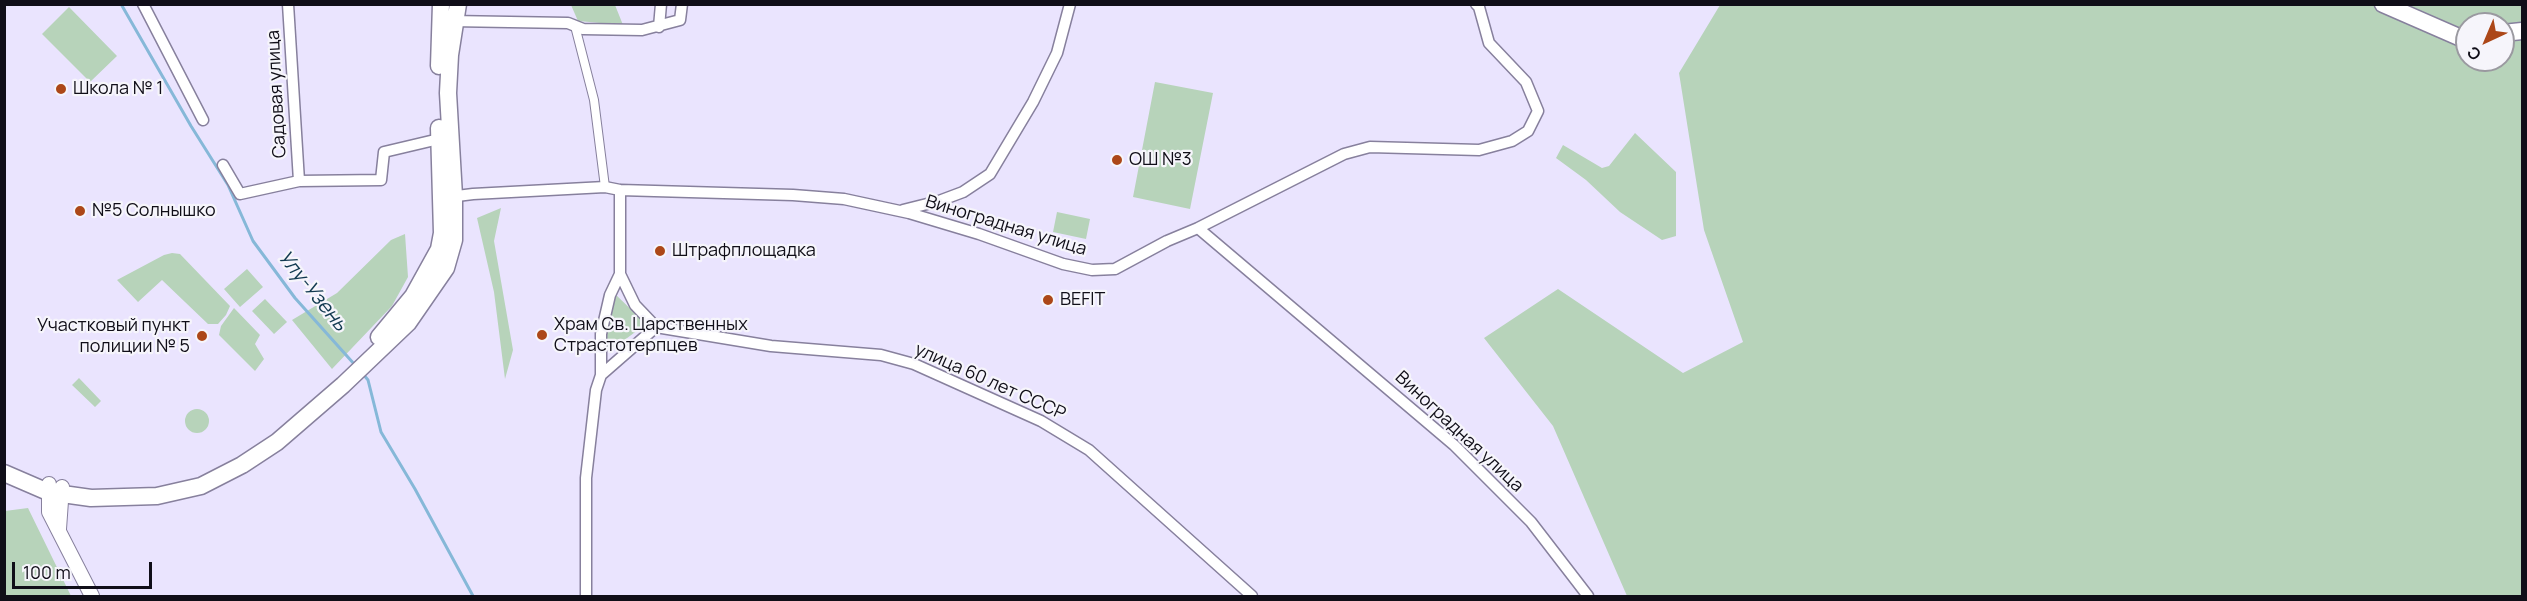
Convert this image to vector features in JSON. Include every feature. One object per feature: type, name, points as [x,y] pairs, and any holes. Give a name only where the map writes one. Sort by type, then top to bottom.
[{"type":"highway","points":[[2383,4],[2455,35]]},
{"type":"highway","points":[[4,473],[79,497],[105,499],[157,496],[201,486],[242,465],[277,442],[346,375],[408,323],[446,268],[454,240],[439,139],[449,13]]},
{"type":"highway","points":[[447,198],[449,13]]},
{"type":"highway","points":[[55,489],[123,493],[166,491],[197,485],[240,456],[346,375]]},
{"type":"highway","points":[[4,465],[26,480]]},
{"type":"street","points":[[143,4],[203,120]]},
{"type":"street","name":"Садовая улица","points":[[288,4],[299,181]]},
{"type":"street","points":[[659,27],[661,4]]},
{"type":"street","points":[[900,211],[963,192],[990,174],[1033,102],[1057,53],[1070,4]]},
{"type":"street","points":[[1198,228],[1344,154],[1370,147],[1479,150],[1512,141],[1528,131],[1538,111],[1526,82],[1489,43],[1479,7],[1476,4]]},
{"type":"street","points":[[449,13],[571,24],[583,29],[630,30],[659,27],[680,20],[682,9]]},
{"type":"street","points":[[571,24],[594,100],[605,187]]},
{"type":"street","points":[[223,165],[240,195],[299,181],[381,180],[384,152],[439,139]]},
{"type":"street","name":"Виноградная улица","points":[[447,198],[605,187],[620,190],[793,195],[844,199],[900,211],[979,234],[1063,264],[1092,270],[1115,269],[1167,241],[1198,228],[1454,445],[1530,522],[1588,597]]},
{"type":"street","points":[[586,597],[586,478],[596,390],[601,375],[601,334],[610,295],[620,274],[620,190]]},
{"type":"street","points":[[601,375],[656,327],[635,305],[620,274]]},
{"type":"street","name":"улица 60 лет СССР","points":[[656,327],[771,346],[881,355],[914,364],[969,387],[1041,421],[1089,450],[1252,597]]},
{"type":"street","points":[[26,480],[56,519],[92,597]]},
{"type":"street","points":[[55,489],[56,519]]},
{"type":"street","points":[[56,519],[71,501],[79,497]]},
{"type":"green space","points":[[571,5],[615,5],[623,25],[578,21]]},
{"type":"green space","points":[[1720,5],[2522,5],[2522,596],[1627,596],[1553,426],[1484,338],[1558,289],[1683,373],[1743,342],[1704,230],[1679,73]]},
{"type":"green space","points":[[69,7],[117,56],[90,82],[42,34]]},
{"type":"green space","points":[[1155,82],[1213,93],[1190,209],[1133,197]]},
{"type":"green space","points":[[1635,133],[1676,172],[1676,236],[1662,240],[1620,212],[1586,180],[1556,158],[1563,145],[1602,168],[1609,166]]},
{"type":"green space","points":[[501,208],[494,241],[513,350],[505,379],[494,292],[477,218]]},
{"type":"green space","points":[[1057,212],[1090,219],[1086,239],[1053,232]]},
{"type":"green space","points":[[405,234],[408,277],[392,306],[332,369],[292,320],[337,293],[391,240]]},
{"type":"green space","points":[[172,253],[180,254],[230,306],[218,324],[208,324],[162,280],[138,302],[117,280]]},
{"type":"green space","points":[[247,269],[263,287],[240,307],[224,289]]},
{"type":"green space","points":[[614,293],[643,321],[642,327],[615,347],[607,348],[604,343]]},
{"type":"green space","points":[[265,299],[287,322],[274,334],[252,311]]},
{"type":"green space","points":[[234,308],[260,335],[255,344],[264,359],[255,371],[219,335],[221,326]]},
{"type":"green space","points":[[79,378],[101,401],[95,407],[72,385]]},
{"type":"green space","points":[[197,409],[202,410],[208,416],[208,426],[202,432],[197,433],[192,432],[186,426],[185,421],[186,416],[192,410]]},
{"type":"green space","points":[[28,508],[71,596],[5,596],[5,511]]},
{"type":"waterway","name":"Улу-Узень","points":[[121,4],[191,126],[228,185],[253,241],[295,298],[355,365]]},
{"type":"waterway","name":"Улу-Узень","points":[[363,374],[368,380],[381,432],[473,596]]},
{"type":"place","name":"Школа № 1","points":[[61,89]]},
{"type":"place","name":"ОШ №3","points":[[1117,160]]},
{"type":"place","name":"№5 Солнышко","points":[[80,211]]},
{"type":"place","name":"Штрафплощадка","points":[[660,251]]},
{"type":"place","name":"BEFIT","points":[[1048,300]]},
{"type":"place","name":"Храм Св. Царственных Страстотерпцев","points":[[542,335]]},
{"type":"place","name":"Участковый пункт полиции № 5","points":[[202,336]]}]
